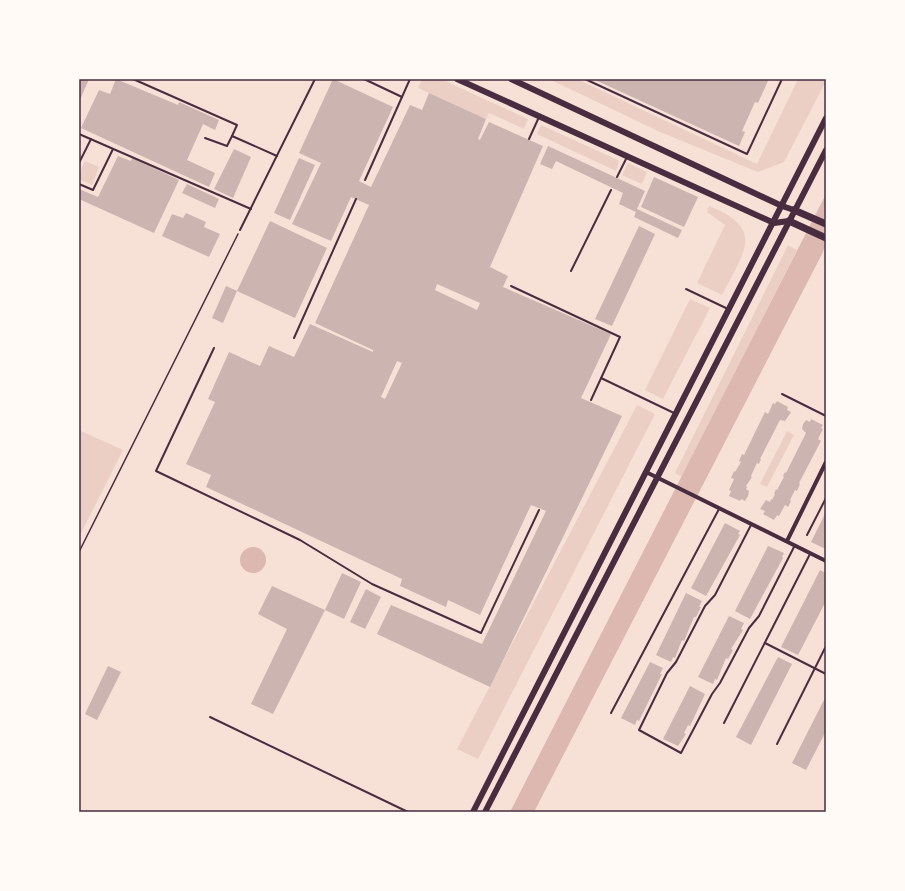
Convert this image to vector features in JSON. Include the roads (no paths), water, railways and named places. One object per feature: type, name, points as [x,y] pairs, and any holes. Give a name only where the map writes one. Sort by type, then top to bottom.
[{"type":"main road","points":[[458,79],[774,223],[789,221],[826,238]]},
{"type":"main road","points":[[511,79],[782,206],[826,224]]},
{"type":"main road","points":[[473,812],[730,310],[826,118]]},
{"type":"main road","points":[[485,812],[826,150]]},
{"type":"street","points":[[787,541],[826,462]]},
{"type":"street","points":[[646,472],[826,561]]},
{"type":"lane","points":[[133,79],[237,125],[227,146],[205,138]]},
{"type":"lane","points":[[240,230],[315,79]]},
{"type":"lane","points":[[364,79],[402,97]]},
{"type":"lane","points":[[365,180],[410,79]]},
{"type":"lane","points":[[585,79],[747,154],[782,79]]},
{"type":"lane","points":[[529,139],[539,116]]},
{"type":"lane","points":[[79,134],[251,209]]},
{"type":"lane","points":[[232,136],[277,156]]},
{"type":"lane","points":[[79,163],[90,139]]},
{"type":"lane","points":[[79,184],[93,190],[113,149]]},
{"type":"lane","points":[[617,177],[628,156]]},
{"type":"lane","points":[[571,271],[611,190]]},
{"type":"lane","points":[[294,338],[356,199]]},
{"type":"lane","points":[[511,286],[620,337],[591,400]]},
{"type":"lane","points":[[686,289],[730,310]]},
{"type":"lane","points":[[214,348],[156,471],[300,540],[372,584],[481,633],[539,510]]},
{"type":"lane","points":[[601,378],[676,414]]},
{"type":"lane","points":[[782,394],[826,416]]},
{"type":"lane","points":[[807,535],[826,498]]},
{"type":"lane","points":[[611,713],[719,508]]},
{"type":"lane","points":[[752,524],[715,595],[705,606],[676,662],[667,672],[639,730],[681,753],[749,628],[760,616],[795,545]]},
{"type":"lane","points":[[724,723],[811,553]]},
{"type":"lane","points":[[765,643],[826,674]]},
{"type":"lane","points":[[777,744],[826,646]]},
{"type":"lane","points":[[210,717],[408,812]]}]
